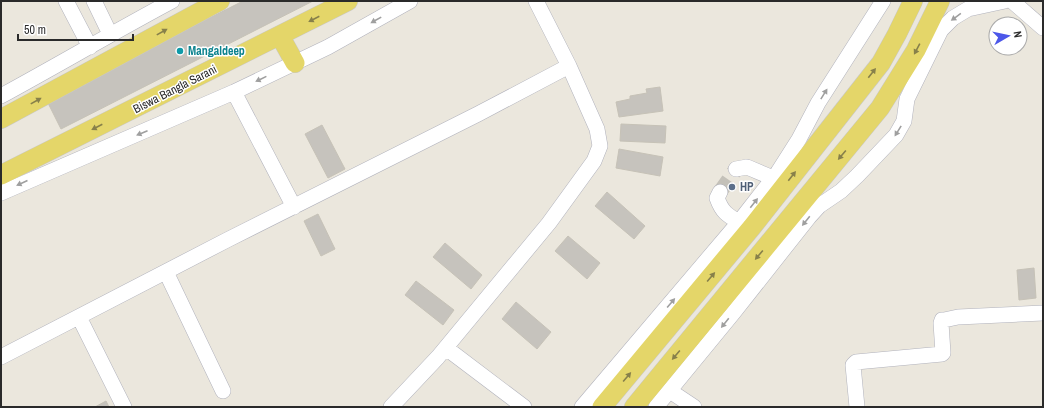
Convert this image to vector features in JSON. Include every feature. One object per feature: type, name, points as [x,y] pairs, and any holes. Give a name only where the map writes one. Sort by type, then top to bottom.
[{"type":"main road","points":[[1,119],[220,1]]},
{"type":"main road","name":"Biswa Bangla Sarani","points":[[1,175],[348,1]]},
{"type":"main road","points":[[602,407],[752,227],[880,63],[897,34],[913,1]]},
{"type":"main road","points":[[634,407],[880,108],[916,50],[940,1]]},
{"type":"main road","points":[[280,36],[295,63]]},
{"type":"street","points":[[66,1],[90,47]]},
{"type":"street","points":[[94,1],[110,34]]},
{"type":"street","points":[[1,96],[72,58],[110,34],[172,1]]},
{"type":"street","points":[[1,193],[234,92],[328,47],[410,1]]},
{"type":"street","points":[[391,407],[446,348],[549,222],[594,161],[600,146],[597,129],[569,66],[536,1]]},
{"type":"street","points":[[582,407],[739,222],[773,178],[799,139],[818,103],[882,1]]},
{"type":"street","points":[[656,407],[809,217],[819,206],[841,192],[896,135],[904,121],[907,99],[941,30],[953,18],[968,9],[1006,1]]},
{"type":"street","points":[[1012,1],[1043,28]]},
{"type":"street","points":[[72,58],[82,76]]},
{"type":"street","points":[[1,357],[478,114],[569,66]]},
{"type":"street","points":[[234,92],[294,207]]},
{"type":"street","points":[[736,169],[747,167],[773,178]]},
{"type":"street","points":[[720,192],[717,198],[719,206],[724,213],[739,222]]},
{"type":"street","points":[[166,272],[223,391]]},
{"type":"street","points":[[857,407],[853,365],[856,362],[942,354],[942,320],[1043,313]]},
{"type":"street","points":[[80,317],[124,407]]},
{"type":"street","points":[[446,348],[524,407]]},
{"type":"street","points":[[670,391],[694,407]]},
{"type":"building","name":"Mangaldeep","points":[[243,1],[313,1],[61,129],[47,101]]},
{"type":"building","points":[[660,87],[663,111],[619,117],[616,102],[630,99],[630,96],[647,93],[646,89]]},
{"type":"building","points":[[621,124],[666,126],[665,143],[620,141]]},
{"type":"building","points":[[322,125],[345,169],[328,178],[305,134]]},
{"type":"building","points":[[619,149],[663,157],[660,176],[616,168]]},
{"type":"building","points":[[607,192],[645,226],[634,239],[595,206]]},
{"type":"building","points":[[318,214],[335,249],[321,256],[304,221]]},
{"type":"building","points":[[568,236],[600,263],[587,279],[555,251]]},
{"type":"building","points":[[445,243],[482,275],[471,289],[433,257]]},
{"type":"building","points":[[1034,268],[1036,298],[1019,300],[1017,270]]},
{"type":"building","points":[[416,281],[454,310],[443,325],[405,295]]},
{"type":"building","points":[[516,302],[551,332],[537,349],[502,319]]},
{"type":"building","points":[[106,401],[109,407],[95,407]]},
{"type":"tunnel","points":[[720,192],[736,169]]},
{"type":"place","name":"Mangaldeep","points":[[180,51]]},
{"type":"place","name":"HP","points":[[732,187]]}]
